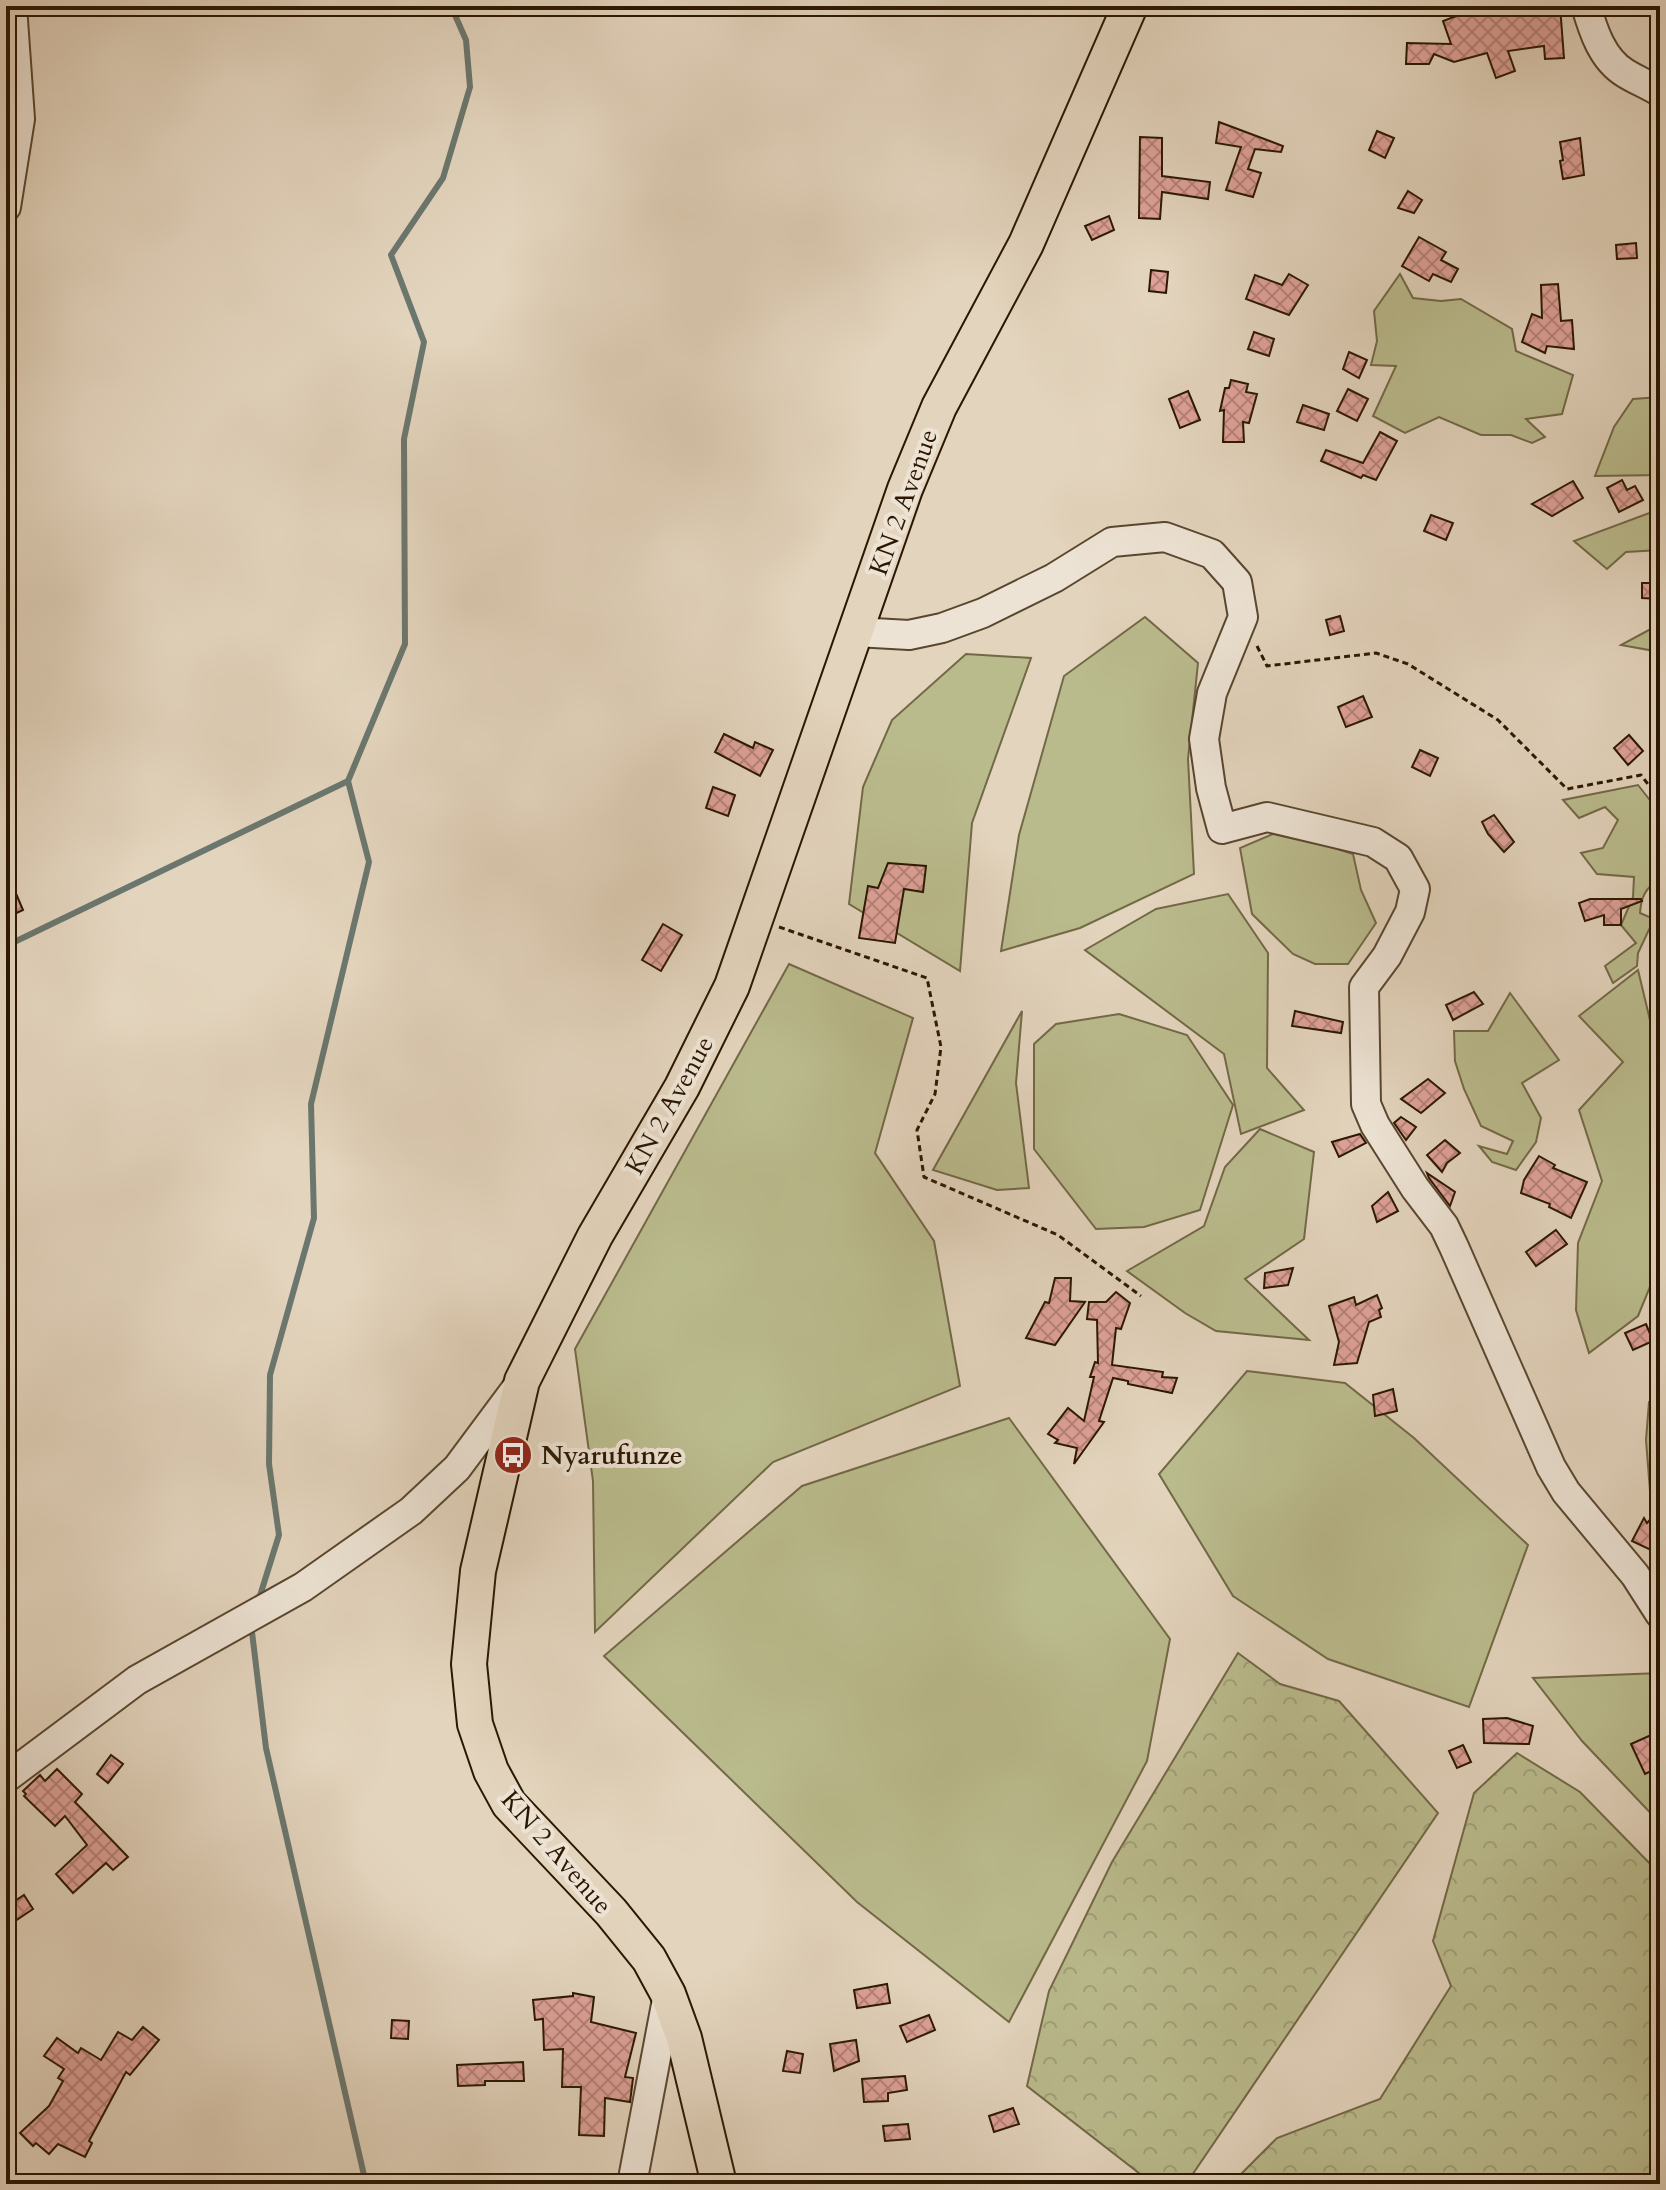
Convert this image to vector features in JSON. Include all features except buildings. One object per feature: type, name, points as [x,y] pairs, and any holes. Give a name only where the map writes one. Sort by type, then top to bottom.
[{"type":"main road","name":"KN 2 Avenue","points":[[719,2184],[684,2038],[668,1994],[649,1959],[611,1912],[509,1804],[491,1771],[475,1724],[469,1664],[478,1571],[522,1381],[595,1236],[682,1087],[732,986],[905,489],[939,407],[1026,244],[1130,6]]},
{"type":"street","points":[[6,207],[20,119],[12,6]]},
{"type":"street","points":[[1586,6],[1594,35],[1609,58],[1622,72],[1660,92]]},
{"type":"street","points":[[856,632],[909,635],[942,628],[983,613],[1054,578],[1112,542],[1165,537],[1212,554],[1237,582],[1243,617],[1212,693],[1204,739],[1211,788],[1222,829],[1267,817],[1373,842],[1398,858],[1415,889],[1410,912],[1387,956],[1364,987],[1366,1104],[1375,1125],[1415,1188],[1444,1226],[1551,1467],[1566,1492],[1635,1575],[1660,1614]]},
{"type":"street","points":[[6,1778],[137,1680],[303,1587],[411,1511],[457,1468],[522,1381]]},
{"type":"street","points":[[632,2184],[668,1994]]},
{"type":"path","points":[[1243,617],[1267,666],[1376,653],[1408,664],[1498,720],[1567,789],[1641,775],[1660,800]]},
{"type":"path","points":[[757,919],[927,978],[941,1047],[935,1094],[917,1130],[924,1177],[1058,1235],[1141,1296]]},
{"type":"green space","points":[[1400,274],[1413,298],[1441,301],[1461,299],[1512,329],[1516,351],[1573,375],[1562,414],[1526,419],[1545,437],[1532,443],[1511,435],[1481,435],[1439,417],[1405,433],[1373,416],[1396,366],[1371,365],[1377,341],[1374,311]]},
{"type":"green space","points":[[1660,397],[1660,475],[1595,476],[1614,427],[1633,399]]},
{"type":"green space","points":[[1660,509],[1660,550],[1626,552],[1607,569],[1574,541]]},
{"type":"green space","points":[[1145,617],[1198,663],[1188,759],[1194,874],[1080,928],[1001,951],[1019,835],[1064,676]]},
{"type":"green space","points":[[1660,624],[1660,652],[1621,645]]},
{"type":"green space","points":[[966,654],[1031,658],[972,823],[960,971],[849,904],[863,787],[892,720]]},
{"type":"green space","points":[[1638,785],[1660,813],[1660,880],[1647,890],[1641,902],[1640,913],[1654,919],[1638,953],[1637,966],[1613,983],[1605,966],[1636,943],[1621,925],[1633,897],[1634,877],[1597,874],[1581,853],[1603,848],[1618,820],[1605,807],[1579,818],[1563,800]]},
{"type":"green space","points":[[1280,831],[1353,854],[1361,890],[1376,923],[1348,964],[1315,964],[1293,954],[1252,914],[1240,848]]},
{"type":"green space","points":[[1228,894],[1268,953],[1267,1068],[1304,1110],[1241,1134],[1224,1054],[1085,950],[1156,909]]},
{"type":"green space","points":[[789,964],[913,1018],[875,1153],[934,1241],[960,1386],[773,1462],[595,1632],[593,1481],[575,1349]]},
{"type":"green space","points":[[1638,970],[1660,1062],[1660,1271],[1656,1272],[1638,1316],[1589,1353],[1576,1310],[1578,1243],[1602,1181],[1579,1110],[1623,1062],[1579,1016]]},
{"type":"green space","points":[[1510,993],[1559,1060],[1522,1083],[1541,1118],[1536,1142],[1516,1170],[1492,1162],[1479,1146],[1507,1154],[1513,1141],[1481,1126],[1455,1061],[1454,1031],[1488,1031]]},
{"type":"green space","points":[[1022,1011],[1016,1083],[1029,1188],[997,1190],[933,1170]]},
{"type":"green space","points":[[1119,1014],[1187,1035],[1233,1105],[1200,1210],[1144,1227],[1096,1229],[1034,1149],[1034,1044],[1056,1024]]},
{"type":"green space","points":[[1260,1129],[1314,1152],[1304,1239],[1245,1279],[1309,1340],[1216,1331],[1185,1313],[1127,1271],[1204,1226],[1225,1167]]},
{"type":"green space","points":[[1247,1371],[1345,1383],[1414,1438],[1528,1545],[1469,1707],[1328,1659],[1233,1596],[1159,1474]]},
{"type":"green space","points":[[1660,1393],[1660,1500],[1650,1491],[1646,1440],[1649,1402]]},
{"type":"green space","points":[[1009,1418],[1170,1639],[1147,1761],[1009,2022],[857,1902],[604,1656],[802,1486]]},
{"type":"green space","points":[[1238,1653],[1280,1684],[1339,1701],[1438,1813],[1186,2184],[1153,2184],[1027,2086],[1049,1991],[1112,1862]]},
{"type":"green space","points":[[1660,1673],[1660,1823],[1582,1741],[1533,1678]]},
{"type":"green space","points":[[1517,1753],[1580,1792],[1660,1874],[1660,2184],[1231,2184],[1277,2138],[1380,2099],[1451,1986],[1433,1941],[1474,1793]]},
{"type":"waterway","points":[[6,946],[348,781],[405,644],[404,439],[424,342],[391,255],[443,178],[470,87],[466,40],[451,6]]},
{"type":"waterway","points":[[258,1602],[279,1535],[269,1464],[270,1375],[314,1218],[311,1104],[369,862],[348,781]]},
{"type":"waterway","points":[[251,1624],[266,1748],[366,2184]]},
{"type":"place","name":"Nyarufunze","points":[[513,1455]]}]
